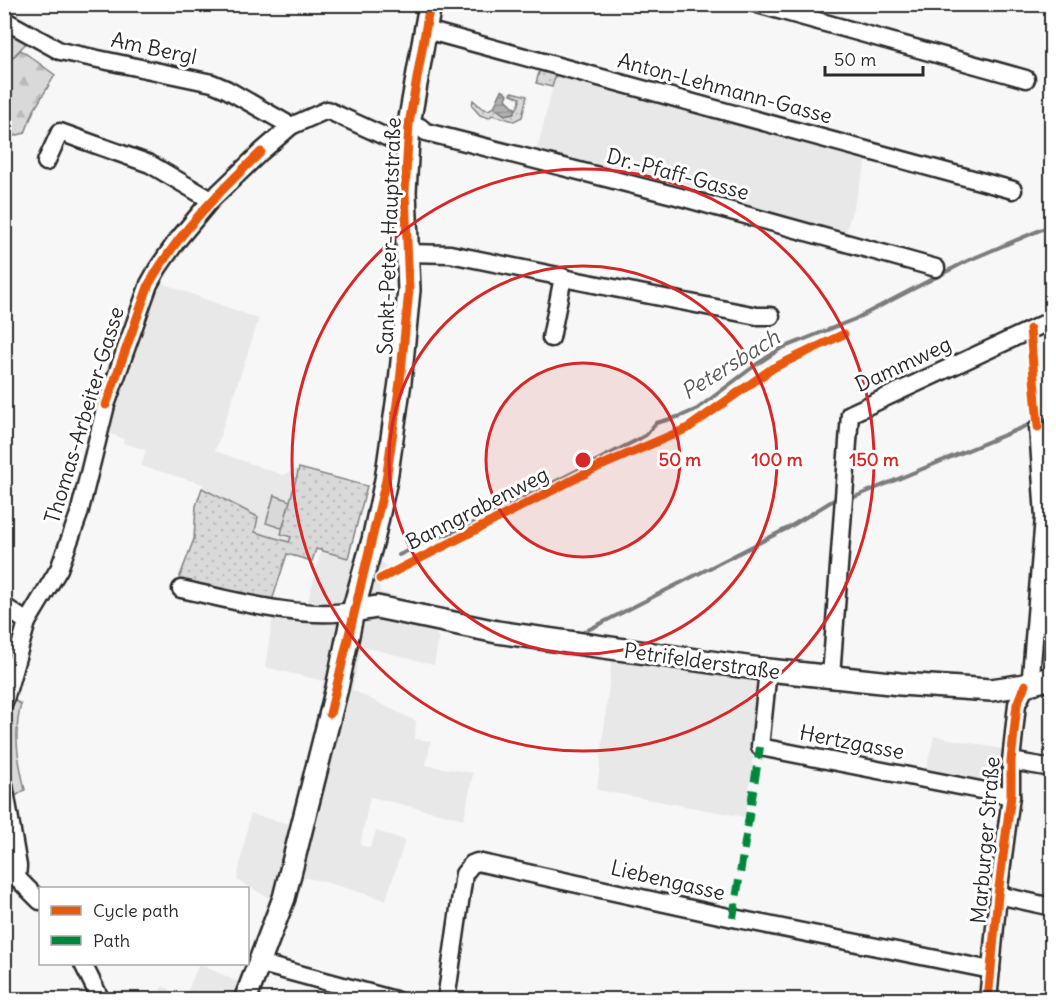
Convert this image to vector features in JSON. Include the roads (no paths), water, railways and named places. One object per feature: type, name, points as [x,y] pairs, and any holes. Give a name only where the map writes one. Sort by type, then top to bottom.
[{"type":"main road","name":"Sankt-Peter-Hauptstraße","points":[[244,999],[284,898],[337,688],[353,611],[373,540],[387,472],[409,290],[405,192],[409,124],[430,4]]},
{"type":"main road","name":"Petrifelderstraße","points":[[353,611],[377,607],[497,632],[768,670],[900,684],[991,690],[1052,678]]},
{"type":"street","points":[[757,4],[1026,79]]},
{"type":"street","name":"Am Bergl","points":[[4,20],[60,51],[212,83],[226,88],[291,126]]},
{"type":"street","name":"Anton-Lehmann-Gasse","points":[[426,30],[1013,190]]},
{"type":"street","name":"Thomas-Arbeiter-Gasse","points":[[4,703],[27,622],[59,569],[79,514],[106,405],[149,284],[176,242],[211,200],[261,152],[291,126],[327,110],[408,147]]},
{"type":"street","name":"Dr.-Pfaff-Gasse","points":[[409,124],[420,127],[426,132],[677,196],[936,268]]},
{"type":"street","points":[[46,162],[60,132],[150,164],[211,200]]},
{"type":"street","name":"Sankt-Peter-Hauptstraße","points":[[407,253],[450,254],[476,263],[563,277],[566,285],[757,316],[771,316]]},
{"type":"street","points":[[551,338],[566,285]]},
{"type":"street","name":"Dammweg","points":[[831,677],[849,414],[1052,320]]},
{"type":"street","name":"Marburger Straße","points":[[988,999],[1011,796],[1011,761],[1017,704],[1031,675],[1044,517],[1046,447],[1038,427]]},
{"type":"street","points":[[181,589],[248,604],[308,612],[338,614],[353,611]]},
{"type":"street","points":[[4,606],[27,622]]},
{"type":"street","name":"Hertzgasse","points":[[768,670],[760,747],[1011,796]]},
{"type":"street","points":[[1011,761],[1052,768]]},
{"type":"street","points":[[4,785],[17,859],[11,875],[39,900]]},
{"type":"street","name":"Liebengasse","points":[[446,999],[464,874],[472,864],[477,862],[733,918],[992,970]]},
{"type":"street","points":[[998,895],[1052,907]]},
{"type":"street","points":[[258,963],[395,999]]},
{"type":"street","points":[[84,965],[101,999]]},
{"type":"waterway","name":"Petersbach","points":[[399,555],[435,538],[462,529],[637,440],[646,435],[656,423],[697,409],[780,349],[855,319],[967,261],[1052,225]]},
{"type":"waterway","points":[[1041,421],[1052,417]]},
{"type":"waterway","points":[[852,498],[1031,424]]},
{"type":"waterway","points":[[543,628],[582,633],[788,528],[837,498]]}]
